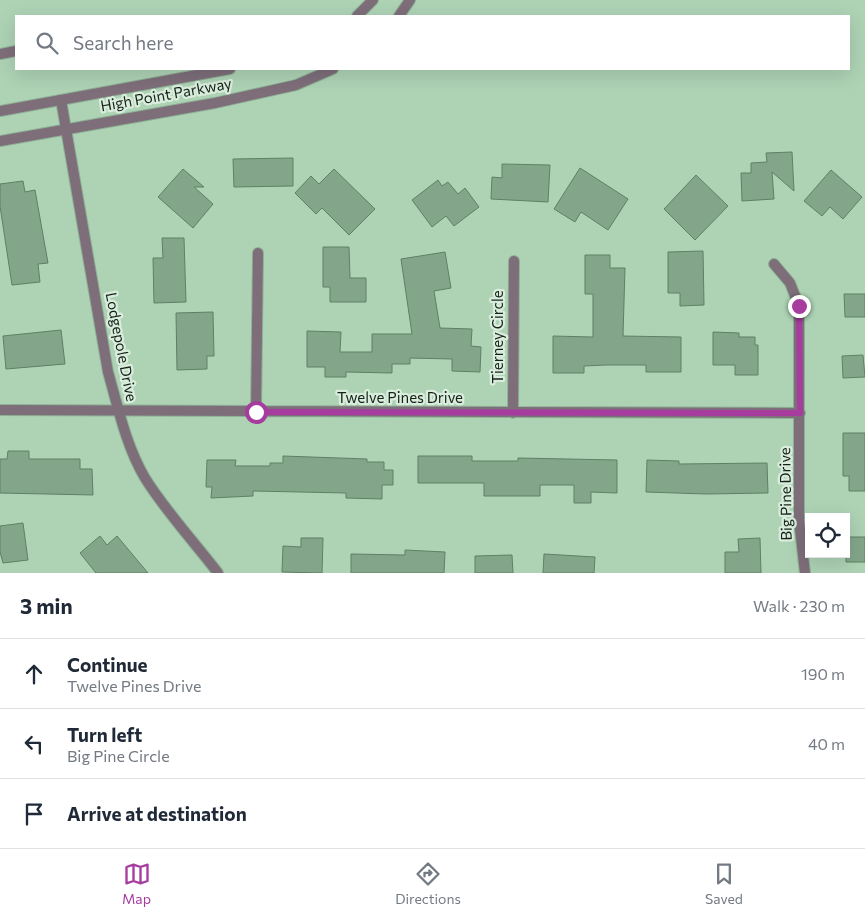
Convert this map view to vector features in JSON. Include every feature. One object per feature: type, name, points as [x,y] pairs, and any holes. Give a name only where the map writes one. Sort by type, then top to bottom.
[{"type":"street","points":[[358,15],[373,0]]},
{"type":"street","points":[[400,15],[410,0]]},
{"type":"street","points":[[0,54],[15,51]]},
{"type":"street","name":"High Point Parkway","points":[[0,111],[225,70]]},
{"type":"street","name":"High Point Parkway","points":[[0,141],[242,97],[296,85],[331,70]]},
{"type":"street","name":"Lodgepole Drive","points":[[61,100],[108,372],[118,410],[131,448],[145,478],[218,573]]},
{"type":"street","points":[[256,412],[258,253]]},
{"type":"street","name":"Tierney Circle","points":[[513,413],[514,261]]},
{"type":"street","name":"Big Pine Drive","points":[[774,264],[790,283],[799,306],[799,520],[805,573]]},
{"type":"street","name":"Twelve Pines Drive","points":[[0,410],[800,413]]},
{"type":"building","points":[[792,152],[794,191],[772,172],[774,199],[742,201],[741,173],[751,173],[751,163],[767,162],[766,153]]},
{"type":"building","points":[[293,158],[293,186],[234,187],[233,159]]},
{"type":"building","points":[[502,164],[550,165],[548,202],[491,199],[492,177],[502,178]]},
{"type":"building","points":[[580,168],[628,199],[608,230],[581,212],[575,222],[554,209]]},
{"type":"building","points":[[183,169],[204,187],[194,187],[213,204],[193,228],[158,197]]},
{"type":"building","points":[[334,169],[375,209],[349,235],[322,208],[316,214],[295,193],[311,176],[319,184]]},
{"type":"building","points":[[831,170],[862,197],[843,219],[830,207],[822,216],[804,201]]},
{"type":"building","points":[[696,175],[728,206],[695,240],[664,209]]},
{"type":"building","points":[[438,180],[442,186],[448,182],[458,194],[465,188],[479,207],[454,226],[446,216],[432,227],[412,200]]},
{"type":"building","points":[[23,181],[25,192],[35,190],[48,263],[38,264],[40,282],[12,285],[0,206],[0,184]]},
{"type":"building","points":[[162,238],[184,238],[186,302],[154,303],[153,258],[163,258]]},
{"type":"building","points":[[323,247],[349,247],[350,278],[366,278],[366,302],[330,302],[330,287],[323,287]]},
{"type":"building","points":[[703,251],[704,305],[680,306],[680,293],[668,293],[668,252]]},
{"type":"building","points":[[445,252],[451,288],[434,291],[440,328],[472,329],[471,346],[481,347],[480,372],[452,371],[452,359],[410,358],[410,364],[392,364],[392,373],[346,372],[346,377],[325,377],[325,367],[307,367],[307,331],[341,332],[340,352],[372,352],[372,334],[412,334],[401,259]]},
{"type":"building","points":[[585,255],[610,255],[610,268],[625,268],[623,336],[681,337],[681,372],[646,372],[646,365],[606,365],[584,366],[584,373],[553,373],[553,336],[593,337],[593,294],[585,294]]},
{"type":"building","points":[[844,294],[865,294],[865,317],[845,317]]},
{"type":"building","points":[[213,312],[214,356],[207,356],[207,369],[177,370],[176,313]]},
{"type":"building","points":[[61,330],[65,364],[6,369],[3,336]]},
{"type":"building","points":[[713,332],[739,333],[739,337],[755,337],[755,345],[758,345],[758,375],[735,375],[735,365],[713,365]]},
{"type":"building","points":[[863,355],[865,377],[843,378],[842,356]]},
{"type":"building","points":[[843,433],[865,433],[865,491],[849,491],[849,476],[843,476]]},
{"type":"building","points":[[8,451],[29,451],[29,459],[80,459],[80,469],[92,469],[93,495],[0,493],[0,459],[7,459]]},
{"type":"building","points":[[283,456],[367,459],[367,462],[384,462],[384,470],[393,470],[393,485],[382,485],[382,499],[346,498],[346,493],[253,491],[253,496],[211,498],[212,487],[206,487],[207,460],[236,460],[235,466],[270,466],[270,463],[283,463]]},
{"type":"building","points":[[418,456],[472,456],[472,461],[518,461],[518,458],[617,460],[617,493],[591,492],[591,503],[574,503],[574,485],[540,485],[540,496],[484,496],[484,483],[418,483]]},
{"type":"building","points":[[647,460],[679,461],[679,464],[767,463],[768,493],[706,494],[646,492]]},
{"type":"building","points":[[23,523],[28,560],[3,563],[0,552],[0,526]]},
{"type":"building","points":[[100,536],[107,545],[117,536],[148,573],[96,573],[80,553]]},
{"type":"building","points":[[850,537],[865,537],[865,562],[846,562],[846,558],[850,558]]},
{"type":"building","points":[[301,538],[323,538],[322,573],[282,572],[283,546],[301,547]]},
{"type":"building","points":[[760,538],[761,573],[725,573],[725,552],[739,552],[738,539]]},
{"type":"building","points":[[405,550],[445,552],[444,573],[351,573],[351,554],[405,555]]},
{"type":"building","points":[[544,554],[595,557],[594,573],[543,573]]},
{"type":"building","points":[[512,555],[513,573],[475,573],[475,556]]},
{"type":"route","points":[[256,412],[800,413],[799,306]]}]
